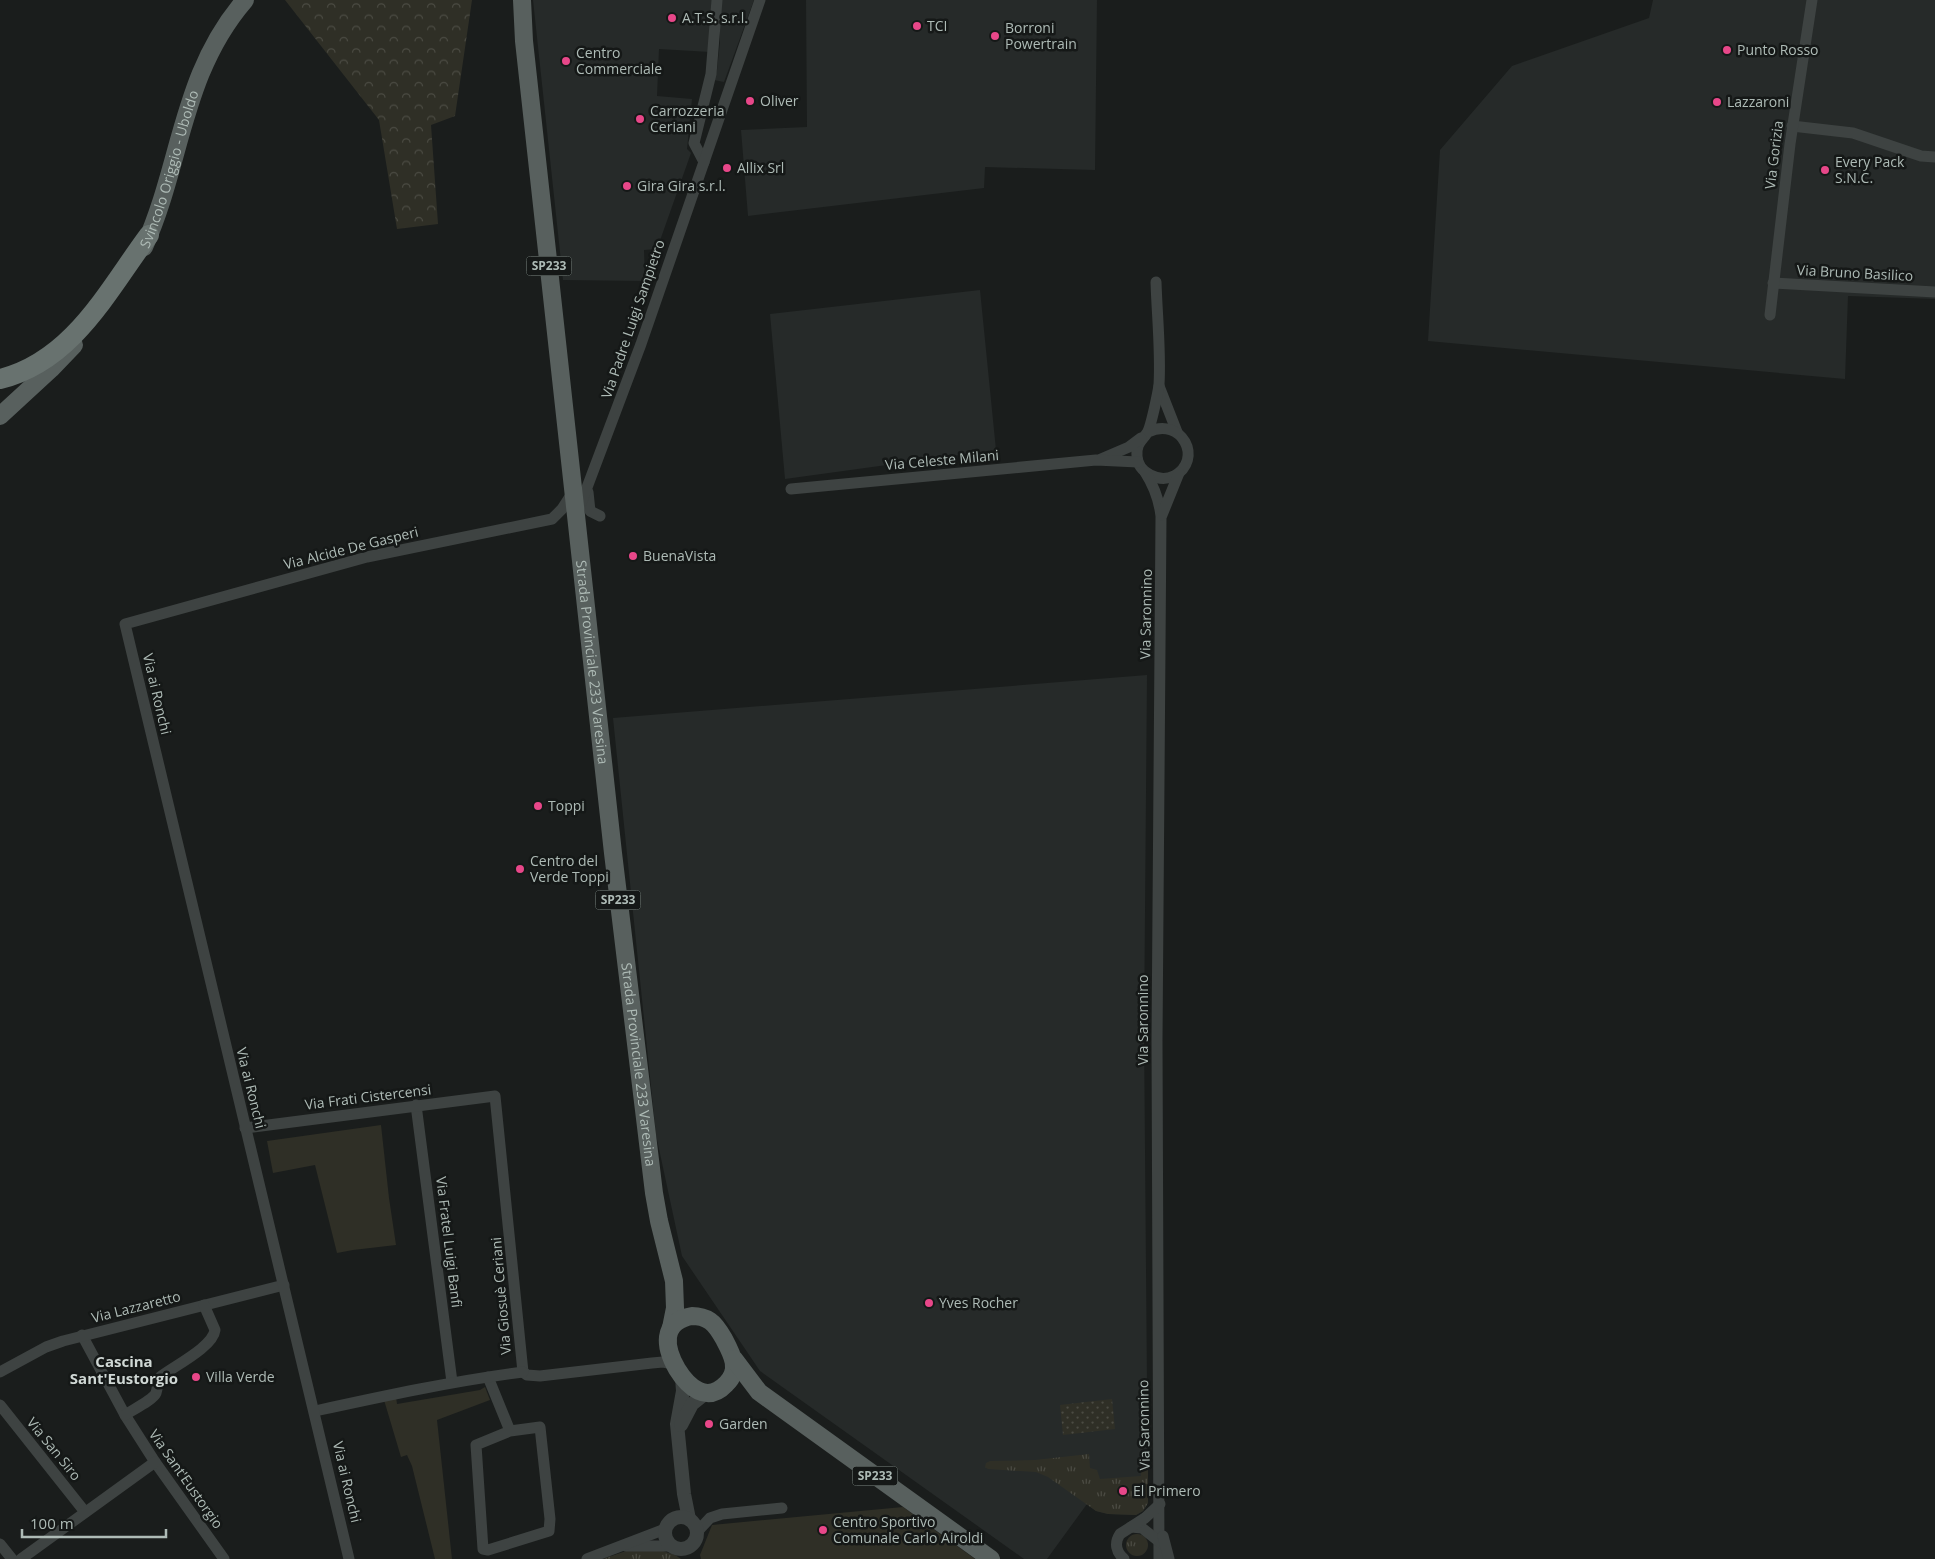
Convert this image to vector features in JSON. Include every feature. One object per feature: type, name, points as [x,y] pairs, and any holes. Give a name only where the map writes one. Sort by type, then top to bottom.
[{"type":"highway","points":[[0,379],[34,365],[64,344],[97,309],[149,235]]},
{"type":"main road","name":"Svincolo Origgio - Uboldo","points":[[0,416],[51,369],[98,319],[130,274],[149,235],[159,208],[193,90],[223,27],[245,0]]},
{"type":"main road","name":"Strada Provinciale 233 Varesina","points":[[510,0],[524,41]]},
{"type":"main road","name":"Strada Provinciale 233 Varesina","points":[[522,0],[524,41],[581,488],[576,517],[613,854],[654,1193],[674,1281]]},
{"type":"main road","name":"SP233","points":[[674,1281],[687,1301],[718,1330],[734,1359],[759,1392],[991,1559]]},
{"type":"main road","name":"SP233","points":[[674,1281],[675,1308],[667,1347],[678,1371],[687,1384],[694,1390],[742,1387],[759,1392]]},
{"type":"main road","points":[[672,1328],[678,1321],[687,1317],[698,1316],[704,1318]]},
{"type":"main road","points":[[715,1390],[730,1380],[734,1372],[734,1359]]},
{"type":"street","points":[[704,162],[694,143],[711,74],[716,0]]},
{"type":"street","name":"Via Padre Luigi Sampietro","points":[[600,516],[590,511],[581,488],[661,287],[754,22],[760,0]]},
{"type":"street","name":"Via Padre Luigi Sampietro","points":[[754,22],[766,0]]},
{"type":"street","name":"Via Gorizia","points":[[1770,315],[1792,126],[1812,0]]},
{"type":"street","points":[[1792,126],[1854,133],[1921,156],[1935,157]]},
{"type":"street","name":"Via Saronnino","points":[[1156,282],[1159,386],[1144,435],[1137,447],[1138,462],[1153,484],[1162,516],[1157,1031],[1161,1553]]},
{"type":"street","name":"Via Bruno Basilico","points":[[1774,283],[1935,292]]},
{"type":"street","name":"Via Saronnino","points":[[1159,386],[1177,432],[1185,442],[1188,456],[1162,516]]},
{"type":"street","points":[[1096,460],[1130,447],[1144,435],[1161,428],[1177,432]]},
{"type":"street","points":[[1096,460],[1138,462]]},
{"type":"street","name":"Via Celeste Milani","points":[[791,489],[1096,460]]},
{"type":"street","points":[[1145,472],[1156,478],[1165,479],[1179,473]]},
{"type":"street","name":"Via Alcide De Gasperi","points":[[125,624],[367,558],[552,519],[581,488]]},
{"type":"street","name":"Via ai Ronchi","points":[[125,624],[349,1559]]},
{"type":"street","name":"Via Frati Cistercensi","points":[[245,1128],[495,1096]]},
{"type":"street","name":"Via Giosuè Ceriani","points":[[315,1411],[388,1394],[452,1382],[523,1372],[495,1096]]},
{"type":"street","name":"Via Fratel Luigi Banfi","points":[[416,1105],[452,1382]]},
{"type":"street","name":"Via Lazzaretto","points":[[0,1372],[46,1347],[82,1336],[284,1285]]},
{"type":"street","points":[[125,1415],[153,1397],[157,1390],[160,1376],[204,1347],[212,1338],[215,1330],[204,1305]]},
{"type":"street","name":"Via Sant'Eustorgio","points":[[82,1336],[125,1415],[155,1462],[224,1559]]},
{"type":"street","points":[[523,1372],[527,1375],[540,1376],[663,1362],[678,1371],[683,1391],[678,1414],[678,1431],[684,1494],[696,1559]]},
{"type":"street","points":[[488,1376],[510,1431]]},
{"type":"street","points":[[678,1431],[692,1404],[715,1390]]},
{"type":"street","name":"Via San Siro","points":[[0,1405],[86,1512]]},
{"type":"street","points":[[540,1427],[550,1520],[549,1531],[488,1550],[483,1549],[476,1445],[510,1431],[540,1427]]},
{"type":"street","points":[[21,1559],[155,1462]]},
{"type":"street","points":[[1124,1559],[1119,1553],[1117,1541],[1122,1531],[1145,1518],[1160,1504]]},
{"type":"street","points":[[587,1559],[665,1528],[667,1524],[690,1526],[722,1514],[782,1508]]},
{"type":"street","points":[[620,1546],[677,1552],[687,1549],[690,1526]]},
{"type":"street","points":[[1131,1527],[1142,1528],[1161,1553]]},
{"type":"street","points":[[665,1528],[665,1538],[677,1552]]},
{"type":"street","points":[[0,1544],[12,1559]]},
{"type":"shaded area","points":[[533,0],[712,0],[710,52],[659,49],[657,96],[692,99],[687,149],[691,153],[657,249],[644,250],[645,281],[563,280]]},
{"type":"shaded area","points":[[720,0],[754,0],[724,82],[714,80],[720,42]]},
{"type":"shaded area","points":[[806,0],[1097,0],[1095,170],[985,167],[984,188],[748,216],[741,130],[807,127]]},
{"type":"shaded area","points":[[1653,0],[1935,0],[1935,299],[1848,296],[1845,379],[1428,341],[1440,150],[1512,66],[1649,18]]},
{"type":"shaded area","points":[[980,290],[996,450],[785,479],[770,314]]},
{"type":"shaded area","points":[[1147,675],[1144,1031],[1148,1503],[1143,1511],[1136,1515],[1108,1514],[1096,1511],[1087,1504],[1047,1559],[1024,1559],[760,1371],[682,1256],[656,1135],[613,718]]},
{"type":"green space","points":[[285,0],[472,0],[455,116],[431,125],[438,224],[397,229],[379,120]]},
{"type":"green space","points":[[381,1125],[396,1245],[337,1253],[315,1165],[273,1173],[267,1141]]},
{"type":"green space","points":[[485,1387],[490,1400],[437,1420],[452,1559],[435,1559],[412,1466],[407,1455],[401,1457],[384,1400],[396,1397],[397,1404],[480,1390]]},
{"type":"green space","points":[[1112,1399],[1115,1429],[1063,1435],[1060,1405]]},
{"type":"green space","points":[[1089,1454],[1090,1468],[1097,1470],[1100,1479],[1141,1476],[1140,1466],[1148,1465],[1148,1503],[1143,1511],[1136,1515],[1108,1514],[1096,1511],[1048,1477],[1036,1472],[988,1469],[985,1467],[986,1463],[990,1461],[1035,1460]]},
{"type":"green space","name":"Centro Sportivo Comunale Carlo Airoldi","points":[[903,1507],[975,1559],[701,1559],[700,1555],[712,1525]]},
{"type":"green space","points":[[1133,1534],[1141,1534],[1148,1541],[1148,1549],[1141,1556],[1133,1556],[1126,1549],[1126,1541]]},
{"type":"green space","points":[[660,1550],[681,1559],[603,1559],[626,1551]]},
{"type":"place","name":"A.T.S. s.r.l.","points":[[672,18]]},
{"type":"place","name":"TCI","points":[[917,26]]},
{"type":"place","name":"Borroni Powertrain","points":[[995,36]]},
{"type":"place","name":"Punto Rosso","points":[[1727,50]]},
{"type":"place","name":"Centro Commerciale","points":[[566,61]]},
{"type":"place","name":"Oliver","points":[[750,101]]},
{"type":"place","name":"Lazzaroni","points":[[1717,102]]},
{"type":"place","name":"Carrozzeria Ceriani","points":[[640,119]]},
{"type":"place","name":"Allix Srl","points":[[727,168]]},
{"type":"place","name":"Every Pack S.N.C.","points":[[1825,170]]},
{"type":"place","name":"Gira Gira s.r.l.","points":[[627,186]]},
{"type":"place","name":"BuenaVista","points":[[633,556]]},
{"type":"place","name":"Toppi","points":[[538,806]]},
{"type":"place","name":"Centro del Verde Toppi","points":[[520,869]]},
{"type":"place","name":"Yves Rocher","points":[[929,1303]]},
{"type":"place","name":"Villa Verde","points":[[196,1377]]},
{"type":"place","name":"Garden","points":[[709,1424]]},
{"type":"place","name":"El Primero","points":[[1123,1491]]},
{"type":"place","name":"Centro Sportivo Comunale Carlo Airoldi","points":[[823,1530]]},
{"type":"district","name":"Cascina Sant'Eustorgio","points":[[124,1370]]}]
